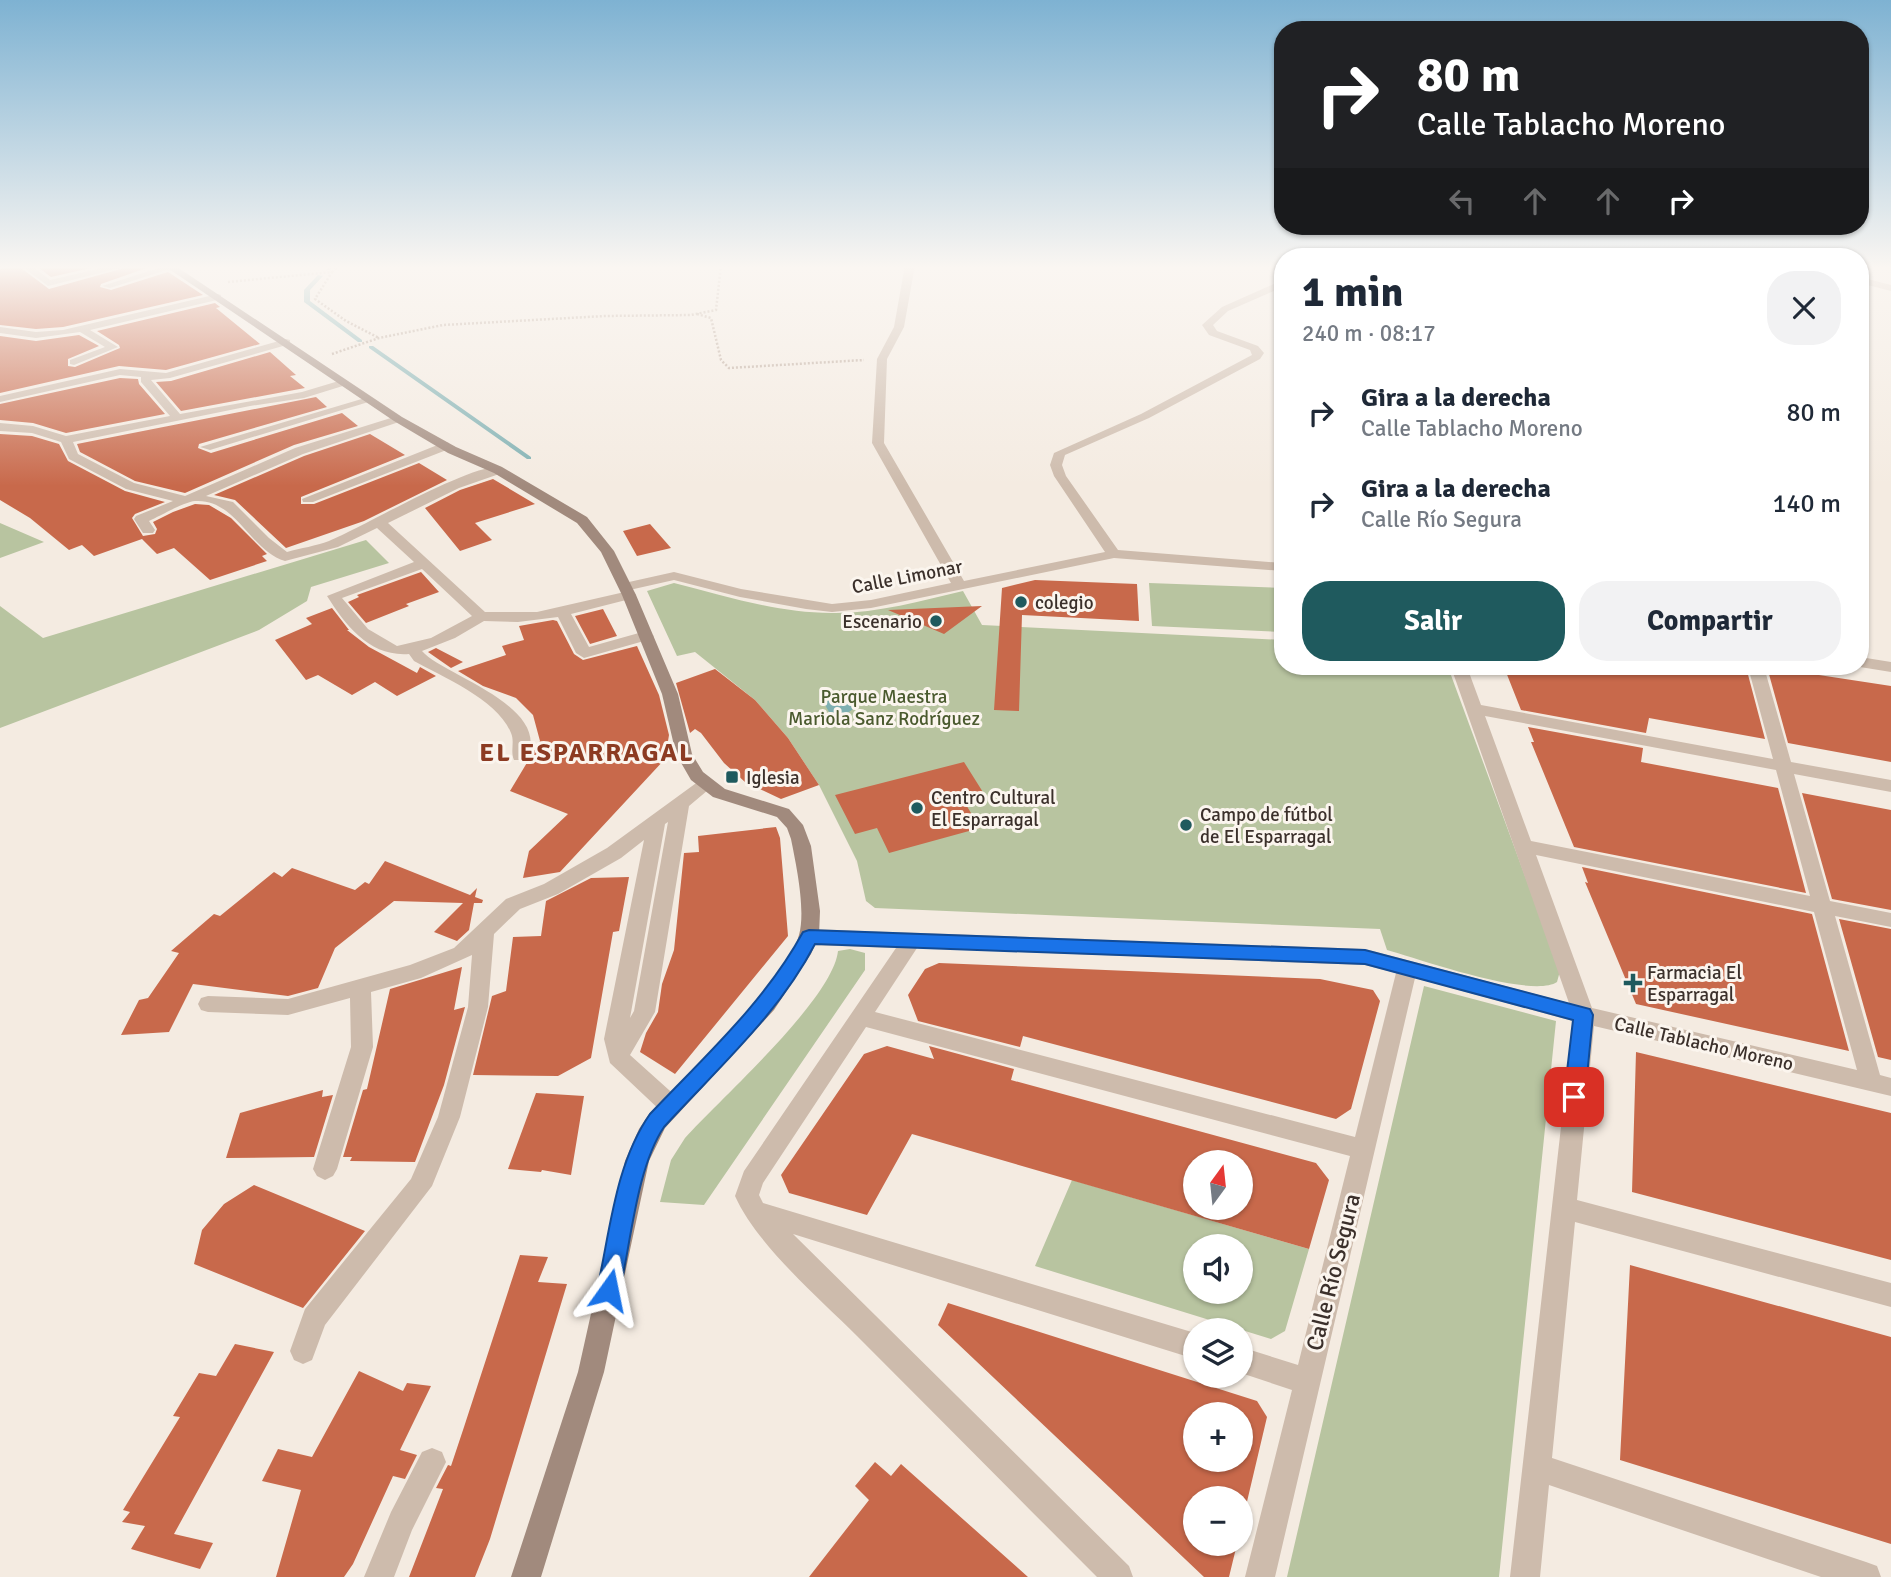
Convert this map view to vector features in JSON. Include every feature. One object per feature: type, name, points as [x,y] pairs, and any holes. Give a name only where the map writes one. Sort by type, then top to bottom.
[{"type":"main road","points":[[281,339],[398,419],[445,446],[498,470],[582,520],[607,551],[627,591],[670,694],[684,754],[697,776],[705,785],[719,793],[772,808],[792,820],[801,839],[811,916],[809,937],[793,968],[767,1002],[671,1106],[647,1136],[636,1161],[591,1372],[526,1577]]},
{"type":"street","points":[[74,362],[113,347],[99,339]]},
{"type":"street","points":[[893,339],[882,359],[878,443],[960,586]]},
{"type":"street","points":[[1114,554],[1060,476],[1056,465],[1060,453],[1145,416],[1258,355],[1254,348],[1228,339]]},
{"type":"street","points":[[0,399],[120,372],[166,376],[286,342]]},
{"type":"street","points":[[149,373],[145,380],[178,418]]},
{"type":"street","points":[[0,427],[33,430],[66,440],[250,403],[304,395],[342,383]]},
{"type":"street","points":[[206,447],[369,400]]},
{"type":"street","points":[[148,530],[141,519],[299,451],[398,419]]},
{"type":"street","points":[[66,440],[73,456],[130,486],[228,505],[264,541],[285,557],[334,544],[455,485],[498,470]]},
{"type":"street","points":[[309,499],[445,446]]},
{"type":"street","points":[[379,522],[481,616],[466,627],[412,649],[388,649],[351,622],[334,596],[422,564]]},
{"type":"street","name":"Calle Limonar","points":[[481,616],[501,620],[562,611],[674,576],[767,599],[832,608],[871,604],[1114,554],[1274,566]]},
{"type":"street","points":[[562,611],[584,653],[646,636]]},
{"type":"street","points":[[412,649],[419,658],[485,694],[513,722],[521,736],[520,756]]},
{"type":"street","points":[[1869,663],[1891,667]]},
{"type":"street","points":[[1462,675],[1584,1015],[1525,1577]]},
{"type":"street","points":[[1758,675],[1822,905],[1881,1084]]},
{"type":"street","points":[[1474,709],[1891,786]]},
{"type":"street","points":[[208,1004],[288,1007],[414,972],[461,953],[513,904],[551,889],[614,853],[705,785]]},
{"type":"street","points":[[618,1057],[644,1012],[680,804]]},
{"type":"street","points":[[656,823],[615,1039],[618,1057],[671,1106]]},
{"type":"street","points":[[1525,846],[1891,920]]},
{"type":"street","points":[[303,1352],[314,1318],[421,1186],[449,1116],[478,1007],[484,931]]},
{"type":"street","name":"Calle Tablacho Moreno","points":[[809,937],[1365,957],[1584,1015],[1881,1084]]},
{"type":"street","points":[[911,942],[752,1179],[747,1196],[755,1211],[811,1272],[1118,1577]]},
{"type":"street","name":"Calle Río Segura","points":[[1261,1577],[1407,968]]},
{"type":"street","points":[[325,1169],[362,1047],[360,987]]},
{"type":"street","points":[[860,1017],[1363,1149]]},
{"type":"street","points":[[1562,1207],[1891,1295]]},
{"type":"street","points":[[755,1211],[1183,1342]]},
{"type":"street","points":[[1253,1364],[1307,1381]]},
{"type":"street","points":[[379,1577],[401,1522],[432,1462]]},
{"type":"street","points":[[1537,1467],[1866,1577]]},
{"type":"path","points":[[312,360],[377,339]]},
{"type":"path","points":[[716,339],[721,360],[729,368],[882,359]]},
{"type":"green space","points":[[0,523],[44,542],[0,558]]},
{"type":"green space","points":[[366,540],[389,563],[311,587],[307,601],[259,630],[0,728],[0,606],[43,638]]},
{"type":"green space","name":"Parque Maestra Mariola Sanz Rodríguez","points":[[674,583],[771,607],[848,613],[914,603],[963,591],[982,625],[1274,640],[1274,675],[1451,675],[1560,971],[1557,982],[1544,986],[1501,982],[1387,950],[1380,929],[875,908],[866,901],[857,861],[819,785],[788,738],[755,700],[695,652],[677,656],[647,591]]},
{"type":"green space","points":[[1149,583],[1274,588],[1274,632],[1152,626]]},
{"type":"green space","points":[[850,949],[865,953],[865,970],[704,1205],[660,1202],[671,1160],[685,1138],[797,1021],[817,995],[831,971],[838,951]]},
{"type":"green space","points":[[1424,986],[1556,1021],[1499,1577],[1287,1577]]},
{"type":"green space","points":[[1072,1180],[1183,1212],[1183,1220],[1209,1220],[1309,1249],[1285,1331],[1271,1339],[1253,1333],[1253,1318],[1203,1318],[1035,1266]]},
{"type":"water","points":[[840,694],[854,698],[856,707],[846,714],[829,712],[824,703],[830,697]]},
{"type":"building","points":[[0,339],[36,341],[86,339],[99,346],[68,359],[68,366],[75,367],[120,348],[109,339],[253,339],[260,344],[166,370],[119,366],[0,393]]},
{"type":"building","points":[[270,352],[296,375],[290,376],[305,388],[181,411],[156,382],[171,381]]},
{"type":"building","points":[[120,378],[138,379],[139,384],[165,414],[66,433],[33,423],[0,420],[0,404]]},
{"type":"building","points":[[316,397],[327,407],[199,444],[198,448],[211,453],[342,413],[358,426],[294,445],[185,493],[135,481],[80,452],[77,444]]},
{"type":"building","points":[[0,434],[32,436],[59,444],[68,461],[125,491],[165,502],[135,514],[132,518],[143,536],[155,534],[157,529],[153,522],[173,512],[195,504],[209,505],[231,518],[267,554],[262,556],[267,561],[210,580],[174,548],[157,554],[142,539],[94,556],[82,545],[69,550],[30,518],[0,500]]},
{"type":"building","points":[[370,434],[405,455],[301,497],[301,504],[314,504],[419,463],[447,480],[364,521],[286,548],[235,500],[214,495],[304,456]]},
{"type":"building","points":[[493,479],[535,504],[475,523],[492,540],[460,551],[425,508],[460,490]]},
{"type":"building","points":[[650,524],[671,548],[637,556],[623,531]]},
{"type":"building","points":[[421,572],[439,592],[366,623],[348,602],[359,597],[357,595]]},
{"type":"building","points":[[1035,580],[1137,584],[1139,621],[1022,615],[1019,711],[994,710],[1002,588]]},
{"type":"building","name":"Escenario","points":[[982,606],[944,634],[888,610]]},
{"type":"building","points":[[332,608],[347,630],[369,647],[417,673],[420,667],[436,676],[397,696],[375,682],[352,695],[318,675],[306,680],[275,640],[312,624],[306,618]]},
{"type":"building","points":[[603,609],[617,636],[590,644],[575,616]]},
{"type":"building","points":[[557,621],[574,654],[583,660],[637,646],[659,695],[669,735],[665,759],[560,872],[523,878],[529,851],[568,814],[510,791],[540,741],[533,715],[516,698],[483,686],[458,671],[506,655],[502,646],[524,640],[519,626]]},
{"type":"building","points":[[436,648],[463,662],[451,668],[428,652]]},
{"type":"building","points":[[715,669],[755,700],[788,738],[819,785],[781,799],[745,782],[724,763],[701,733],[695,729],[690,733],[676,683]]},
{"type":"building","points":[[1507,675],[1748,675],[1765,739],[1649,718],[1646,733],[1521,710]]},
{"type":"building","points":[[1769,675],[1819,675],[1891,686],[1891,762],[1788,743]]},
{"type":"building","points":[[1528,727],[1643,748],[1641,762],[1778,788],[1806,893],[1574,847],[1531,742],[1534,742]]},
{"type":"building","name":"Centro Cultural El Esparragal","points":[[964,762],[986,797],[965,803],[980,828],[889,853],[877,828],[855,834],[835,795]]},
{"type":"building","points":[[1802,793],[1891,810],[1891,910],[1832,899]]},
{"type":"building","points":[[776,827],[780,838],[788,936],[675,1074],[640,1052],[646,1033],[658,1012],[662,984],[674,950],[684,853],[699,852],[698,836]]},
{"type":"building","points":[[385,861],[470,895],[477,888],[475,897],[483,900],[482,903],[474,903],[469,930],[457,941],[434,932],[463,903],[394,901],[335,948],[318,988],[288,996],[193,984],[169,1032],[121,1035],[139,1000],[148,998],[179,953],[171,951],[214,914],[220,916],[274,872],[282,877],[292,868],[355,890],[365,882],[369,884]]},
{"type":"building","points":[[1582,867],[1812,914],[1849,1051],[1636,1004],[1585,882],[1588,883]]},
{"type":"building","points":[[629,877],[619,931],[613,932],[591,1058],[558,1076],[473,1075],[492,996],[506,991],[513,937],[541,936],[546,901],[591,878]]},
{"type":"building","points":[[1839,919],[1891,929],[1891,1060],[1878,1057]]},
{"type":"building","points":[[939,963],[1320,979],[1373,990],[1380,1001],[1351,1109],[1336,1119],[1023,1036],[1020,1047],[918,1021],[908,995],[925,969]]},
{"type":"building","points":[[462,967],[454,1010],[465,1007],[444,1085],[415,1162],[350,1161],[352,1157],[343,1157],[363,1090],[367,1089],[390,989]]},
{"type":"building","points":[[887,1046],[934,1059],[929,1046],[1014,1069],[1011,1080],[1316,1163],[1329,1180],[1309,1249],[1209,1220],[1253,1220],[1253,1150],[1183,1150],[1183,1213],[912,1134],[867,1215],[789,1193],[781,1175],[864,1054]]},
{"type":"building","points":[[1636,1052],[1891,1113],[1891,1260],[1632,1192]]},
{"type":"building","points":[[323,1090],[322,1097],[333,1095],[314,1157],[226,1158],[240,1113]]},
{"type":"building","points":[[536,1093],[584,1096],[571,1175],[542,1170],[508,1169]]},
{"type":"building","points":[[254,1185],[365,1231],[303,1308],[194,1264],[202,1230],[224,1204]]},
{"type":"building","points":[[520,1255],[548,1257],[538,1282],[567,1284],[490,1539],[475,1577],[409,1577],[443,1489],[436,1488],[448,1465],[451,1466]]},
{"type":"building","points":[[1630,1265],[1891,1337],[1891,1544],[1620,1460]]},
{"type":"building","points":[[948,1303],[1183,1378],[1183,1388],[1216,1388],[1257,1401],[1267,1417],[1251,1486],[1183,1486],[1183,1556],[1234,1556],[1229,1577],[1204,1577],[938,1325]]},
{"type":"building","points":[[235,1344],[274,1352],[174,1534],[213,1543],[200,1569],[131,1549],[145,1526],[122,1522],[130,1512],[123,1510],[180,1417],[173,1416],[199,1373],[216,1376]]},
{"type":"building","points":[[359,1371],[403,1391],[407,1383],[431,1386],[400,1450],[417,1455],[405,1479],[393,1476],[353,1564],[344,1577],[276,1577],[301,1490],[262,1481],[278,1449],[312,1457]]},
{"type":"building","points":[[875,1462],[891,1476],[901,1464],[1028,1577],[809,1577],[869,1500],[855,1486]]},
{"type":"waterway","points":[[357,339],[360,341]]},
{"type":"waterway","points":[[371,347],[529,458]]},
{"type":"place","name":"colegio","points":[[1021,602]]},
{"type":"place","name":"Escenario","points":[[936,621]]},
{"type":"place","name":"Iglesia","points":[[732,777]]},
{"type":"place","name":"Centro Cultural El Esparragal","points":[[917,808]]},
{"type":"place","name":"Campo de fútbol de El Esparragal","points":[[1186,825]]},
{"type":"place","name":"Farmacia El Esparragal","points":[[1633,983]]},
{"type":"district","name":"EL ESPARRAGAL","points":[[587,752]]},
{"type":"route","points":[[609,1290],[636,1161],[647,1136],[657,1121],[767,1002],[793,968],[809,937],[1365,957],[1584,1015],[1574,1097]]}]
